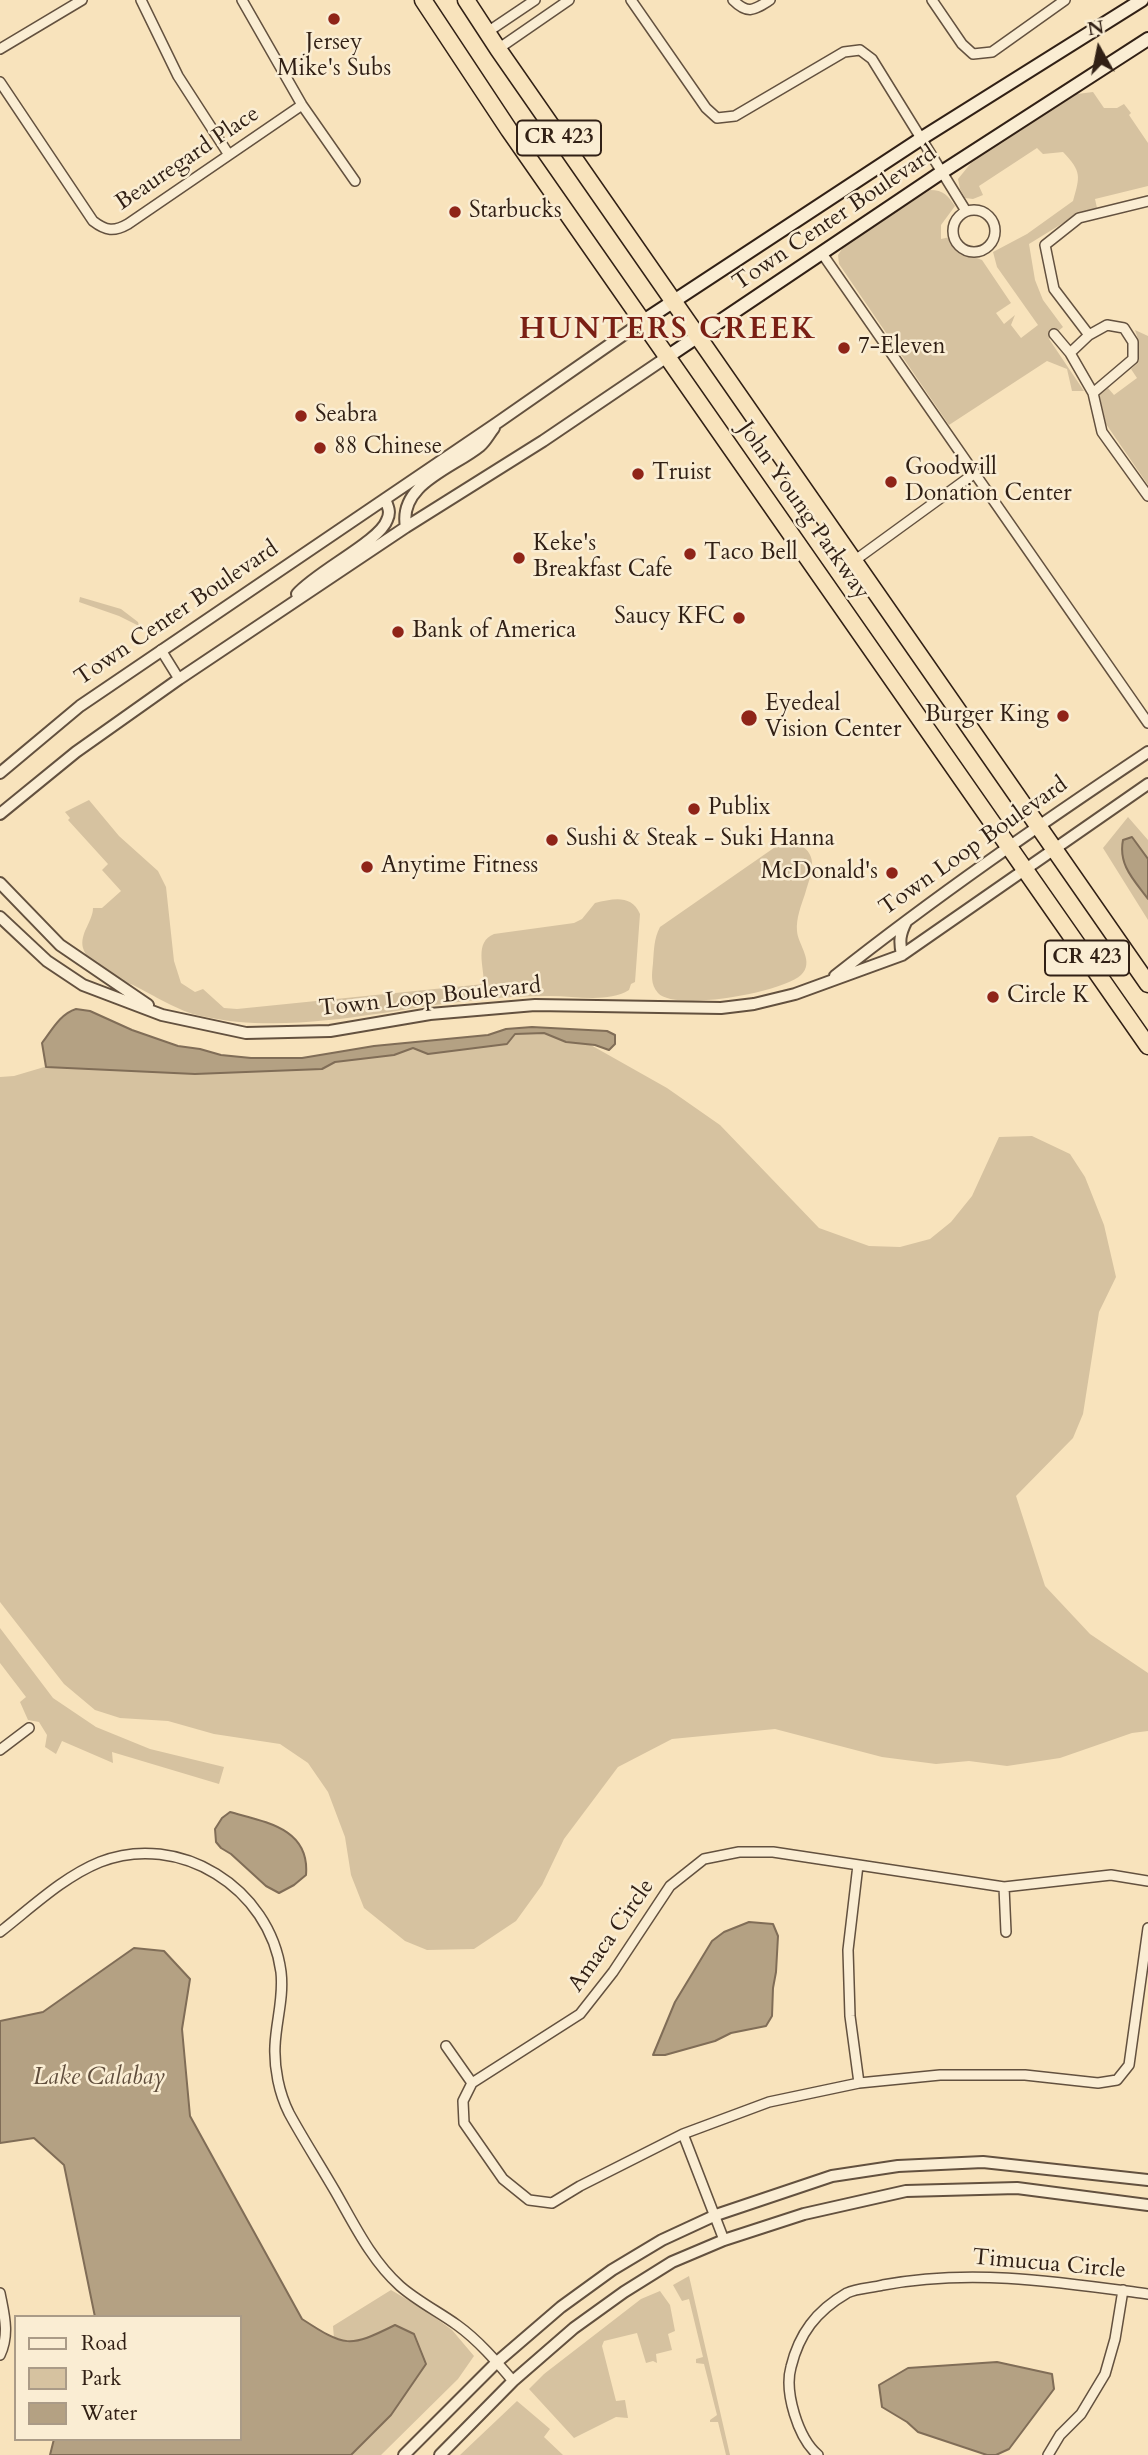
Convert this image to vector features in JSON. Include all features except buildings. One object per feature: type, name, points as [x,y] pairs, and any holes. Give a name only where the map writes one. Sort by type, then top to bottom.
[{"type":"highway","name":"John Young Parkway","points":[[423,0],[483,92],[642,322],[1148,1046]]},
{"type":"highway","name":"John Young Parkway","points":[[466,0],[486,33],[1148,984]]},
{"type":"main road","name":"Town Center Boulevard","points":[[642,322],[922,138],[1142,0]]},
{"type":"main road","name":"Town Center Boulevard","points":[[667,356],[942,172],[1148,39]]},
{"type":"street","points":[[0,49],[82,0]]},
{"type":"street","points":[[141,0],[178,76],[229,155]]},
{"type":"street","points":[[242,0],[302,105],[355,181]]},
{"type":"street","points":[[486,33],[535,0]]},
{"type":"street","points":[[498,49],[569,0]]},
{"type":"street","points":[[631,0],[706,108],[717,118],[735,116],[844,52],[860,50],[872,59],[966,211]]},
{"type":"street","points":[[733,0],[742,8],[754,9],[770,0]]},
{"type":"street","points":[[932,0],[962,44],[973,54],[992,52],[1065,0]]},
{"type":"street","name":"Beauregard Place","points":[[0,82],[93,221],[103,229],[111,231],[128,224],[302,105]]},
{"type":"street","points":[[1089,335],[1054,289],[1045,245],[1079,218],[1148,201]]},
{"type":"street","points":[[966,211],[986,214],[994,224],[994,238],[979,251],[965,250],[959,246],[953,234],[955,220],[966,211]]},
{"type":"street","points":[[821,252],[1148,723]]},
{"type":"street","name":"Town Center Boulevard","points":[[0,773],[80,706],[642,322]]},
{"type":"street","points":[[1070,353],[1089,335],[1107,326],[1124,328],[1133,342],[1133,359],[1093,393]]},
{"type":"street","points":[[1054,334],[1070,353],[1093,393],[1102,432],[1148,496]]},
{"type":"street","name":"Town Center Boulevard","points":[[0,814],[76,752],[179,679],[406,527],[543,441],[667,356]]},
{"type":"street","name":"Town Center Boulevard","points":[[406,527],[404,514],[408,500],[420,486],[482,444],[497,423]]},
{"type":"street","points":[[854,561],[975,473]]},
{"type":"street","name":"Town Center Boulevard","points":[[286,606],[308,582],[375,536],[387,524],[390,512],[385,499]]},
{"type":"street","points":[[161,650],[179,679]]},
{"type":"street","name":"Town Loop Boulevard","points":[[828,982],[908,919],[1148,752]]},
{"type":"street","name":"Town Loop Boulevard","points":[[0,916],[47,961],[83,985],[162,1015],[246,1034],[330,1031],[430,1014],[535,1005],[721,1008],[754,1004],[795,994],[902,955],[1148,784]]},
{"type":"street","name":"Town Loop Boulevard","points":[[0,883],[60,945],[162,1015]]},
{"type":"street","points":[[902,955],[901,933],[908,919]]},
{"type":"street","points":[[0,1750],[29,1728]]},
{"type":"street","name":"Amaca Circle","points":[[472,2083],[580,2014],[670,1886],[704,1859],[739,1852],[773,1852],[1004,1886],[1111,1875],[1148,1881]]},
{"type":"street","points":[[0,1931],[67,1880],[99,1863],[128,1854],[159,1853],[207,1867],[237,1889],[256,1909],[273,1943],[281,1970],[283,1998],[275,2046],[277,2076],[288,2111],[375,2259],[401,2288],[460,2326],[513,2381]]},
{"type":"street","points":[[858,1865],[848,1950],[849,2017],[859,2083]]},
{"type":"street","points":[[1004,1886],[1006,1933]]},
{"type":"street","points":[[446,2046],[472,2083],[463,2101],[464,2123],[503,2179],[529,2200],[552,2203],[683,2134],[769,2102],[859,2083],[940,2074],[1025,2075],[1098,2083],[1116,2080],[1129,2065],[1148,1928]]},
{"type":"street","points":[[683,2134],[724,2240]]},
{"type":"street","points":[[404,2455],[497,2362],[561,2307],[612,2270],[662,2240],[716,2215],[832,2176],[898,2166],[983,2162],[1148,2180]]},
{"type":"street","points":[[440,2455],[544,2352],[624,2292],[672,2262],[724,2240],[804,2214],[906,2191],[1017,2188],[1148,2205]]},
{"type":"street","name":"Timucua Circle","points":[[818,2455],[810,2449],[795,2418],[788,2377],[797,2343],[815,2317],[849,2292],[903,2281],[964,2276],[1024,2278],[1148,2294]]},
{"type":"street","points":[[1048,2455],[1060,2435],[1081,2414],[1105,2374],[1115,2339],[1123,2290]]},
{"type":"street","points":[[0,2292],[6,2326],[5,2345],[0,2355]]},
{"type":"green space","points":[[1093,92],[1104,108],[1117,108],[1124,104],[1131,113],[1129,115],[1148,143],[1148,186],[1095,199],[1097,208],[1081,212],[1029,244],[1035,280],[1043,300],[1063,327],[1049,339],[1084,391],[1072,391],[1067,369],[1047,361],[949,425],[839,264],[838,255],[844,246],[930,190],[942,192],[955,206],[941,225],[941,239],[950,237],[961,252],[982,260],[1011,303],[996,313],[1004,324],[1015,315],[1011,325],[1021,338],[1038,325],[997,267],[993,252],[1027,234],[1073,201],[1078,175],[1074,165],[1063,152],[1043,154],[1037,148],[979,186],[983,195],[973,199],[965,198],[958,179],[971,163],[1077,94]]},
{"type":"green space","points":[[1135,330],[1148,336],[1148,485],[1106,424],[1099,393],[1108,388],[1114,395],[1137,378],[1131,369],[1139,362],[1139,342]]},
{"type":"green space","points":[[80,597],[121,609],[138,622],[139,626],[79,602]]},
{"type":"green space","points":[[89,800],[119,836],[158,871],[166,887],[174,961],[181,983],[195,992],[203,989],[224,1008],[237,1009],[484,984],[482,949],[488,938],[494,934],[574,923],[582,919],[595,903],[615,899],[632,903],[640,914],[635,982],[629,990],[610,997],[501,998],[308,1022],[237,1022],[193,1014],[111,975],[97,966],[83,948],[83,938],[93,908],[102,908],[121,891],[102,870],[108,864],[68,820],[70,818],[65,812]]},
{"type":"green space","points":[[1128,817],[1148,840],[1148,920],[1103,848]]},
{"type":"green space","points":[[793,841],[808,851],[812,863],[797,921],[798,936],[806,959],[805,970],[801,975],[774,988],[730,998],[685,1001],[658,993],[652,975],[655,944],[660,927],[781,843]]},
{"type":"green space","points":[[544,1033],[566,1042],[589,1044],[667,1088],[720,1125],[819,1228],[869,1246],[900,1247],[930,1239],[951,1222],[972,1196],[999,1137],[1032,1136],[1070,1154],[1085,1177],[1104,1225],[1116,1277],[1099,1312],[1083,1414],[1073,1438],[1016,1496],[1045,1586],[1090,1634],[1148,1673],[1148,1731],[1132,1733],[1060,1758],[1007,1766],[969,1761],[936,1764],[882,1757],[775,1729],[672,1739],[618,1767],[564,1839],[542,1885],[516,1921],[474,1949],[427,1950],[405,1941],[364,1908],[351,1875],[345,1837],[328,1792],[308,1763],[280,1744],[214,1734],[168,1721],[120,1718],[95,1710],[64,1684],[0,1602],[0,1077],[14,1076],[51,1065],[195,1074],[322,1069],[335,1062],[394,1055],[413,1048],[428,1054],[507,1044],[515,1034]]},
{"type":"green space","points":[[0,1628],[53,1698],[96,1727],[150,1749],[224,1767],[219,1784],[112,1752],[113,1763],[62,1741],[56,1754],[45,1747],[47,1735],[39,1722],[28,1720],[20,1702],[26,1697],[0,1663]]},
{"type":"green space","points":[[689,2276],[730,2455],[726,2455],[718,2422],[710,2422],[717,2415],[704,2364],[696,2363],[696,2359],[703,2357],[689,2299],[682,2301],[673,2285]]},
{"type":"green space","points":[[391,2290],[452,2330],[474,2356],[458,2379],[381,2455],[351,2455],[391,2415],[396,2326],[362,2342],[334,2339],[333,2326]]},
{"type":"green space","points":[[660,2291],[670,2305],[675,2331],[668,2334],[672,2350],[656,2354],[657,2363],[646,2363],[637,2333],[604,2341],[602,2346],[616,2401],[625,2400],[628,2418],[616,2417],[574,2438],[529,2389],[544,2374],[641,2299]]},
{"type":"green space","points":[[517,2401],[550,2429],[544,2437],[563,2455],[460,2455]]},
{"type":"water","points":[[1132,837],[1148,859],[1148,899],[1125,865],[1123,840]]},
{"type":"water","points":[[76,1009],[90,1011],[132,1030],[178,1046],[251,1058],[302,1058],[374,1046],[488,1035],[506,1029],[532,1027],[607,1031],[615,1035],[615,1044],[609,1050],[595,1045],[566,1042],[544,1033],[515,1034],[507,1044],[428,1054],[413,1048],[394,1055],[335,1062],[322,1069],[195,1074],[46,1067],[42,1043],[61,1019]]},
{"type":"water","points":[[230,1812],[270,1824],[293,1837],[301,1847],[306,1875],[279,1893],[266,1886],[216,1842],[215,1829]]},
{"type":"water","points":[[749,1922],[773,1924],[778,1936],[772,2016],[766,2026],[731,2033],[715,2041],[665,2055],[653,2055],[675,2002],[712,1941],[724,1932]]},
{"type":"water","name":"Lake Calabay","points":[[134,1948],[164,1951],[190,1979],[182,2029],[190,2116],[302,2319],[328,2335],[347,2341],[367,2338],[395,2325],[414,2334],[426,2364],[391,2415],[351,2455],[50,2455],[54,2441],[242,2441],[242,2315],[95,2315],[64,2165],[34,2138],[0,2143],[0,2021],[43,2012]]},
{"type":"water","points":[[997,2362],[1052,2374],[1054,2389],[1009,2449],[996,2455],[987,2455],[918,2432],[882,2407],[879,2385],[908,2368]]},
{"type":"place","name":"Jersey Mike's Subs","points":[[334,19]]},
{"type":"place","name":"Starbucks","points":[[455,212]]},
{"type":"place","name":"7-Eleven","points":[[844,348]]},
{"type":"place","name":"Seabra","points":[[301,416]]},
{"type":"place","name":"88 Chinese","points":[[320,448]]},
{"type":"place","name":"Truist","points":[[638,474]]},
{"type":"place","name":"Goodwill Donation Center","points":[[891,482]]},
{"type":"place","name":"Taco Bell","points":[[690,554]]},
{"type":"place","name":"Keke's Breakfast Cafe","points":[[519,558]]},
{"type":"place","name":"Saucy KFC","points":[[739,618]]},
{"type":"place","name":"Bank of America","points":[[398,632]]},
{"type":"place","name":"Burger King","points":[[1063,716]]},
{"type":"place","name":"Eyedeal Vision Center","points":[[749,718]]},
{"type":"place","name":"Publix","points":[[694,809]]},
{"type":"place","name":"Sushi & Steak - Suki Hanna","points":[[552,840]]},
{"type":"place","name":"Anytime Fitness","points":[[367,867]]},
{"type":"place","name":"McDonald's","points":[[892,873]]},
{"type":"place","name":"Circle K","points":[[993,997]]},
{"type":"district","name":"HUNTERS CREEK","points":[[668,331]]}]
